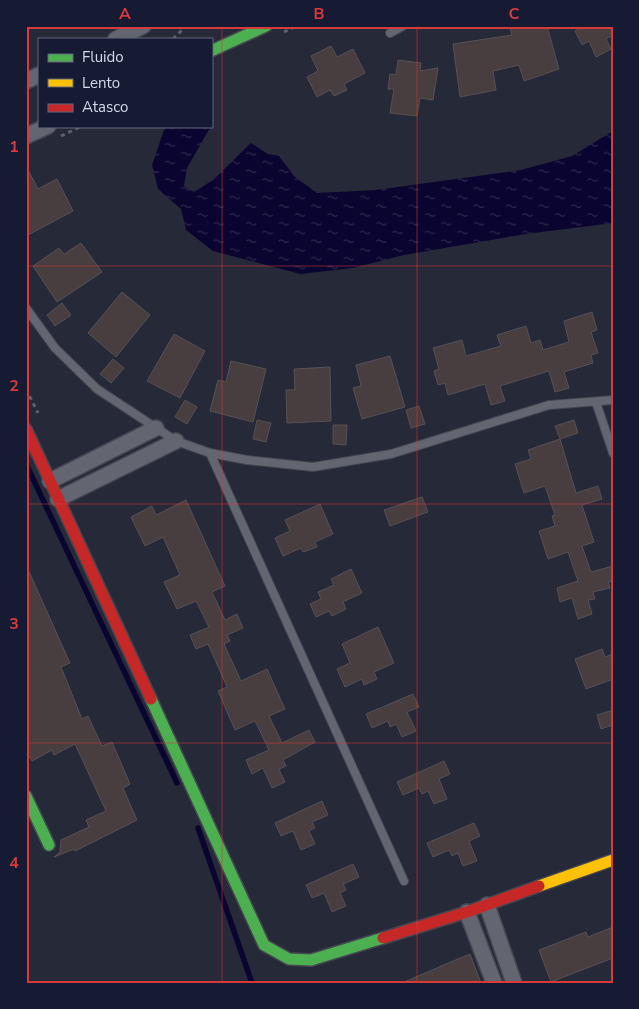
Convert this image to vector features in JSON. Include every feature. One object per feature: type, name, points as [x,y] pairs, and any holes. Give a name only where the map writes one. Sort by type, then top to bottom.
[{"type":"street","points":[[118,38],[143,26]]},
{"type":"street","points":[[212,51],[266,26]]},
{"type":"street","points":[[26,81],[38,76]]},
{"type":"street","points":[[26,136],[44,128]]},
{"type":"street","points":[[50,482],[156,428]]},
{"type":"street","points":[[26,429],[264,945],[290,959],[312,960],[467,912],[613,860]]},
{"type":"street","points":[[58,499],[176,441]]},
{"type":"street","points":[[26,796],[49,844]]},
{"type":"street","points":[[487,905],[514,983]]},
{"type":"street","points":[[467,912],[494,983]]},
{"type":"lane","points":[[390,32],[402,26]]},
{"type":"lane","points":[[26,308],[55,348],[97,389],[176,441],[210,453],[313,467],[391,454],[550,405],[613,400]]},
{"type":"lane","points":[[596,402],[613,453]]},
{"type":"lane","points":[[210,453],[404,881]]},
{"type":"path","points":[[174,38],[186,26]]},
{"type":"water","points":[[166,128],[210,128],[187,168],[184,186],[194,192],[213,180],[251,143],[268,154],[279,156],[294,176],[317,193],[376,190],[521,170],[572,156],[613,131],[613,223],[526,234],[404,255],[353,268],[300,274],[213,251],[186,230],[181,209],[158,189],[152,165]]},
{"type":"building","points":[[521,26],[547,26],[559,69],[524,81],[519,65],[493,71],[496,90],[460,97],[453,44],[512,35],[510,29]]},
{"type":"building","points":[[581,26],[613,26],[613,35],[606,39],[611,49],[596,57],[589,41],[582,45],[575,31]]},
{"type":"building","points":[[331,46],[337,57],[353,49],[365,73],[344,84],[347,90],[334,96],[330,90],[317,97],[307,77],[318,71],[311,56]]},
{"type":"building","points":[[398,60],[421,63],[420,71],[438,68],[433,100],[420,98],[417,116],[390,113],[394,89],[388,89],[390,74],[396,75]]},
{"type":"building","points":[[26,166],[38,189],[57,179],[73,211],[26,236]]},
{"type":"building","points":[[81,243],[102,272],[57,302],[33,266],[59,248],[64,254]]},
{"type":"building","points":[[122,292],[150,315],[116,357],[88,333]]},
{"type":"building","points":[[62,303],[71,315],[55,326],[47,315]]},
{"type":"building","points":[[592,312],[597,330],[591,332],[598,353],[591,355],[593,363],[564,372],[569,388],[555,392],[549,371],[500,386],[505,401],[491,405],[485,384],[448,395],[445,383],[438,385],[434,371],[439,369],[433,348],[462,340],[466,356],[501,346],[497,335],[526,326],[531,343],[540,340],[543,350],[569,342],[564,321]]},
{"type":"building","points":[[174,334],[205,351],[180,398],[147,381]]},
{"type":"building","points":[[390,356],[405,407],[362,419],[353,388],[361,386],[356,365]]},
{"type":"building","points":[[113,359],[124,368],[111,383],[100,374]]},
{"type":"building","points":[[231,361],[266,369],[253,422],[210,411],[218,380],[226,382]]},
{"type":"building","points":[[330,367],[331,421],[287,423],[286,390],[295,390],[294,369]]},
{"type":"building","points":[[185,400],[197,407],[187,424],[175,417]]},
{"type":"building","points":[[419,406],[425,424],[411,428],[406,410]]},
{"type":"building","points":[[257,420],[271,423],[266,442],[253,439]]},
{"type":"building","points":[[574,420],[578,433],[560,439],[555,426]]},
{"type":"building","points":[[333,425],[347,425],[346,445],[333,444]]},
{"type":"building","points":[[560,439],[576,493],[598,486],[602,499],[582,505],[594,542],[582,546],[591,572],[613,566],[613,581],[608,582],[610,588],[593,592],[595,599],[588,600],[592,614],[578,619],[572,598],[560,602],[557,588],[578,581],[568,552],[548,559],[539,531],[555,526],[552,516],[555,515],[545,486],[524,493],[515,464],[531,459],[528,450]]},
{"type":"building","points":[[422,497],[428,512],[390,526],[384,510]]},
{"type":"building","points":[[186,500],[225,586],[212,592],[225,620],[237,614],[243,628],[227,635],[230,641],[224,644],[241,681],[267,669],[285,709],[269,716],[282,743],[309,730],[315,742],[283,760],[286,766],[279,769],[285,782],[272,788],[263,768],[252,774],[246,760],[269,750],[255,721],[235,730],[218,691],[227,687],[208,644],[196,649],[190,635],[209,627],[196,601],[177,609],[164,582],[180,575],[163,537],[145,546],[131,517],[152,506],[156,515]]},
{"type":"building","points":[[320,504],[333,534],[315,542],[317,547],[303,552],[301,548],[283,556],[275,538],[290,531],[285,520]]},
{"type":"building","points":[[26,565],[70,663],[61,667],[82,719],[88,716],[102,746],[112,742],[130,784],[123,788],[137,820],[75,851],[74,849],[54,857],[60,852],[61,840],[89,827],[86,820],[106,811],[75,744],[54,755],[52,750],[32,761],[26,751]]},
{"type":"building","points":[[351,569],[362,593],[343,602],[346,609],[332,616],[329,611],[316,617],[310,604],[321,599],[318,592],[334,585],[331,579]]},
{"type":"building","points":[[378,627],[394,663],[374,672],[377,679],[364,685],[362,679],[345,687],[337,669],[350,663],[342,644]]},
{"type":"building","points":[[602,649],[605,657],[613,654],[613,679],[586,689],[575,659]]},
{"type":"building","points":[[413,694],[419,707],[407,712],[416,731],[402,737],[396,724],[390,727],[388,721],[372,728],[366,714]]},
{"type":"building","points":[[613,710],[613,725],[601,729],[597,715]]},
{"type":"building","points":[[444,761],[450,774],[439,779],[447,799],[434,804],[428,791],[422,794],[419,788],[403,795],[397,782]]},
{"type":"building","points":[[322,801],[328,815],[312,822],[315,828],[309,831],[315,844],[301,850],[293,831],[281,836],[275,823]]},
{"type":"building","points":[[474,823],[480,836],[469,841],[477,861],[463,866],[458,853],[452,856],[449,850],[433,857],[427,843]]},
{"type":"building","points":[[353,864],[359,877],[343,884],[346,890],[340,893],[346,906],[332,912],[324,893],[312,898],[306,885]]},
{"type":"building","points":[[613,927],[613,958],[551,982],[539,950],[586,932],[588,937]]},
{"type":"building","points":[[470,954],[481,983],[402,983],[446,964]]},
{"type":"waterway","points":[[26,464],[177,783]]},
{"type":"waterway","points":[[198,828],[252,983]]},
{"type":"traffic: fast","points":[[212,51],[266,26]]},
{"type":"traffic: fast","points":[[151,699],[264,945],[289,959],[311,960],[383,938]]},
{"type":"traffic: fast","points":[[26,796],[49,845]]},
{"type":"traffic: slow","points":[[539,886],[613,860]]},
{"type":"traffic: jam","points":[[26,429],[151,699]]},
{"type":"traffic: jam","points":[[383,938],[467,912],[539,886]]}]
